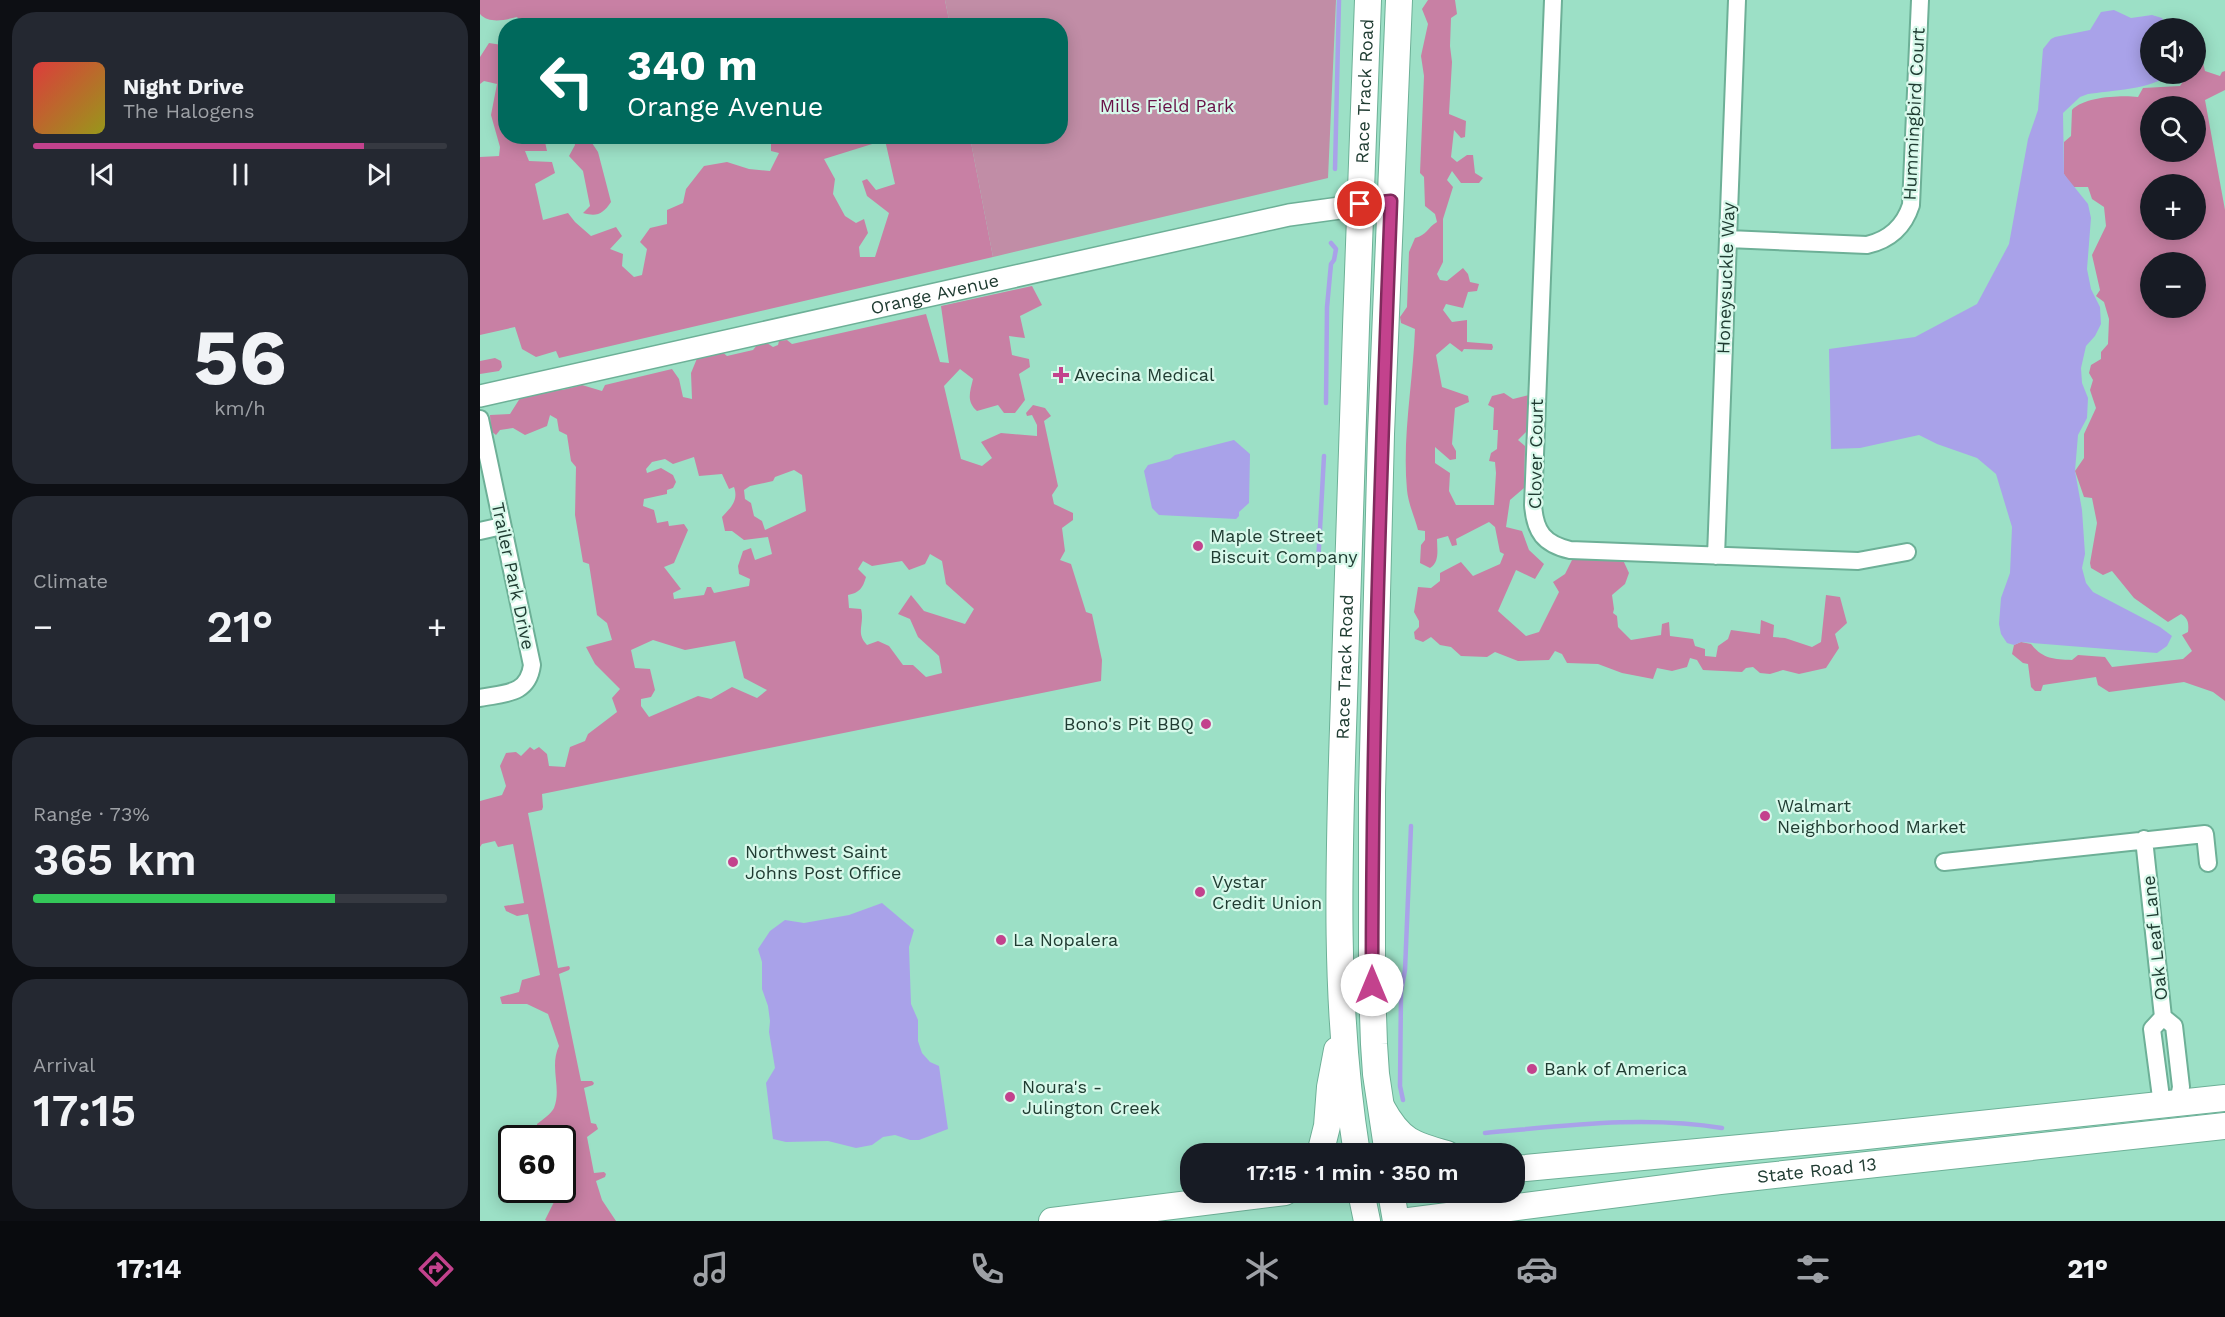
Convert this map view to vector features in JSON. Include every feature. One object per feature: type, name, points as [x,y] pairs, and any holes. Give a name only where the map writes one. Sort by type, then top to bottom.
[{"type":"main road","name":"Race Track Road","points":[[1356,1143],[1343,1017],[1338,921],[1351,431],[1368,0]]},
{"type":"main road","name":"Race Track Road","points":[[1386,1143],[1375,1064],[1372,985],[1372,793],[1381,434],[1399,0]]},
{"type":"main road","points":[[1344,689],[1375,690]]},
{"type":"main road","points":[[1341,791],[1372,793]]},
{"type":"main road","points":[[1323,1143],[1328,1125],[1330,1087],[1343,1017]]},
{"type":"main road","name":"State Road 13","points":[[1525,1168],[2225,1098]]},
{"type":"main road","points":[[2163,1133],[2174,1116],[2170,1104]]},
{"type":"main road","points":[[1380,1106],[1399,1133],[1412,1143]]},
{"type":"main road","name":"State Road 13","points":[[1409,1221],[1457,1217],[1720,1181],[2225,1126]]},
{"type":"main road","points":[[1871,1165],[1886,1147],[1912,1131]]},
{"type":"main road","points":[[1720,1181],[1747,1159],[1757,1145]]},
{"type":"main road","points":[[1052,1221],[1197,1203]]},
{"type":"main road","points":[[1363,1203],[1367,1221]]},
{"type":"main road","points":[[1393,1203],[1396,1221]]},
{"type":"street","name":"Clover Court","points":[[1553,0],[1533,505],[1536,525],[1549,543],[1570,550],[1858,561],[1907,552]]},
{"type":"street","name":"Honeysuckle Way","points":[[1716,556],[1737,0]]},
{"type":"street","name":"Hummingbird Court","points":[[1728,239],[1867,245],[1888,237],[1900,226],[1911,205],[1920,0]]},
{"type":"street","name":"Orange Avenue","points":[[480,396],[1289,215],[1391,201]]},
{"type":"street","name":"Trailer Park Drive","points":[[480,419],[532,664],[531,676],[525,686],[514,692],[480,698]]},
{"type":"street","points":[[480,531],[502,526]]},
{"type":"street","points":[[1944,862],[2205,834],[2208,863]]},
{"type":"street","name":"Oak Leaf Lane","points":[[2144,839],[2163,1017],[2174,1026],[2181,1087],[2170,1104]]},
{"type":"green space","name":"Mills Field Park","points":[[945,0],[1336,0],[1328,178],[993,257],[971,144],[1068,144],[1068,18],[949,18]]},
{"type":"shaded area","points":[[480,0],[945,0],[949,18],[517,17],[498,18],[497,20],[488,19],[480,14]]},
{"type":"shaded area","points":[[1428,0],[1455,0],[1457,14],[1451,18],[1452,62],[1449,114],[1466,121],[1465,137],[1461,138],[1454,130],[1451,157],[1457,162],[1467,155],[1473,155],[1475,173],[1483,178],[1479,183],[1461,183],[1452,171],[1447,180],[1453,187],[1443,219],[1443,262],[1437,274],[1440,280],[1447,281],[1463,268],[1470,282],[1479,284],[1477,291],[1468,292],[1463,308],[1446,304],[1443,310],[1452,322],[1467,320],[1467,342],[1492,344],[1493,347],[1492,350],[1464,349],[1462,352],[1450,343],[1436,355],[1442,387],[1468,396],[1469,402],[1455,408],[1452,444],[1456,451],[1456,459],[1450,460],[1435,447],[1435,463],[1450,473],[1449,491],[1456,505],[1494,505],[1495,462],[1489,461],[1491,453],[1497,449],[1498,430],[1493,430],[1494,408],[1488,405],[1492,396],[1504,393],[1513,399],[1529,395],[1527,431],[1518,440],[1525,446],[1524,488],[1510,500],[1506,527],[1522,531],[1529,550],[1544,564],[1535,579],[1516,570],[1498,611],[1526,636],[1539,632],[1559,592],[1553,582],[1565,574],[1572,560],[1623,560],[1629,573],[1625,584],[1612,595],[1613,613],[1617,616],[1618,627],[1631,640],[1661,635],[1662,624],[1669,622],[1670,636],[1693,639],[1695,646],[1705,649],[1705,656],[1716,657],[1718,646],[1728,639],[1731,630],[1760,634],[1761,620],[1774,625],[1773,637],[1785,638],[1812,647],[1821,642],[1826,595],[1840,597],[1847,623],[1835,634],[1839,648],[1826,668],[1799,674],[1783,670],[1770,674],[1760,673],[1753,667],[1746,668],[1742,672],[1703,670],[1697,660],[1690,658],[1687,667],[1672,671],[1657,668],[1653,679],[1622,673],[1598,664],[1567,663],[1562,654],[1555,651],[1549,660],[1518,661],[1495,652],[1487,657],[1461,656],[1451,647],[1440,645],[1431,637],[1423,642],[1415,639],[1414,632],[1419,627],[1419,621],[1414,612],[1418,587],[1431,588],[1440,581],[1440,573],[1461,562],[1473,576],[1500,564],[1504,554],[1500,552],[1495,527],[1489,522],[1456,539],[1457,545],[1452,546],[1448,536],[1437,539],[1437,555],[1433,565],[1430,568],[1420,563],[1425,531],[1418,530],[1408,495],[1406,450],[1415,329],[1401,323],[1400,317],[1407,307],[1409,252],[1415,238],[1437,222],[1435,214],[1425,206],[1424,177],[1420,173],[1424,76],[1421,56],[1428,24],[1422,9]]},
{"type":"shaded area","points":[[2114,10],[2131,18],[2152,15],[2162,18],[2140,18],[2140,84],[2149,84],[2088,94],[2080,97],[2063,113],[2064,174],[2088,204],[2091,218],[2087,269],[2091,289],[2100,307],[2101,324],[2095,336],[2086,346],[2081,368],[2082,383],[2088,398],[2087,418],[2078,435],[2075,471],[2082,510],[2085,554],[2082,568],[2086,583],[2093,592],[2160,627],[2172,636],[2167,646],[2157,653],[2021,642],[2014,645],[2007,643],[2001,634],[1999,624],[2001,598],[2010,573],[2012,527],[1996,474],[1977,458],[1919,435],[1860,448],[1831,449],[1829,349],[1915,337],[1977,304],[2009,244],[2028,139],[2038,110],[2043,49],[2055,37],[2090,30],[2101,12]]},
{"type":"shaded area","points":[[489,43],[498,44],[498,140],[491,115],[497,84],[484,81],[480,84],[480,57]]},
{"type":"shaded area","points":[[2206,71],[2220,76],[2225,71],[2225,90],[2206,100],[2206,96],[2140,96],[2140,162],[2206,162],[2206,106],[2225,210],[2225,701],[2213,692],[2184,682],[2109,692],[2098,685],[2096,677],[2043,685],[2041,691],[2035,691],[2031,687],[2028,664],[2023,663],[2012,654],[2014,645],[2021,642],[2031,644],[2040,653],[2054,658],[2072,660],[2078,655],[2105,657],[2112,667],[2183,659],[2192,651],[2182,635],[2188,632],[2188,621],[2185,617],[2181,614],[2168,622],[2134,598],[2112,571],[2103,575],[2091,568],[2097,523],[2092,498],[2084,497],[2075,471],[2084,458],[2084,434],[2096,408],[2090,390],[2093,380],[2089,373],[2091,365],[2101,359],[2101,352],[2108,344],[2109,319],[2104,302],[2096,296],[2100,290],[2092,255],[2106,226],[2104,207],[2092,199],[2088,187],[2072,187],[2064,174],[2064,142],[2071,136],[2072,110],[2085,102],[2103,98],[2138,97],[2143,88],[2180,86],[2181,84],[2206,84]]},
{"type":"shaded area","points":[[499,144],[546,144],[547,151],[525,151],[529,161],[552,162],[555,173],[535,184],[543,220],[568,213],[591,236],[616,227],[622,236],[610,249],[623,254],[622,266],[634,277],[642,275],[647,249],[640,242],[650,228],[667,224],[667,210],[683,203],[686,189],[704,166],[727,162],[749,169],[770,171],[779,153],[771,151],[771,144],[872,144],[824,159],[835,179],[833,194],[845,216],[856,223],[864,219],[868,233],[859,247],[860,257],[875,257],[889,213],[867,196],[862,181],[867,179],[876,190],[895,184],[886,144],[971,144],[993,257],[559,358],[556,351],[536,357],[522,349],[515,327],[480,335],[480,157],[499,156]]},
{"type":"shaded area","points":[[593,144],[598,152],[611,202],[599,213],[592,215],[583,213],[590,206],[583,171],[569,156],[575,145]]},
{"type":"shaded area","points":[[1032,286],[1042,305],[1020,316],[1025,338],[1009,336],[1012,355],[1029,359],[1030,367],[1019,374],[1025,400],[1015,413],[1004,413],[998,405],[977,411],[970,400],[973,379],[960,369],[944,386],[961,459],[982,466],[992,458],[981,442],[1001,433],[1037,436],[1037,425],[1032,415],[1027,416],[1026,413],[1033,405],[1045,408],[1051,416],[1044,421],[1058,486],[1052,495],[1054,504],[1073,513],[1073,520],[1062,528],[1065,551],[1060,560],[1071,564],[1086,612],[1092,614],[1102,660],[1101,681],[542,794],[542,810],[528,813],[558,968],[569,966],[570,968],[559,974],[581,1081],[594,1083],[584,1088],[591,1123],[596,1124],[598,1129],[587,1137],[594,1173],[604,1172],[606,1174],[605,1177],[596,1181],[602,1200],[616,1221],[547,1221],[545,1220],[554,1203],[576,1203],[576,1125],[537,1125],[554,1108],[557,1093],[555,1062],[559,1046],[548,1014],[527,1004],[502,1004],[500,997],[519,992],[522,980],[540,975],[528,914],[517,916],[506,911],[504,906],[524,903],[513,844],[498,847],[495,841],[482,844],[480,847],[480,801],[502,795],[506,786],[500,766],[506,753],[516,752],[521,756],[530,747],[534,750],[539,747],[547,754],[549,766],[565,767],[570,747],[585,741],[588,734],[617,712],[612,698],[620,689],[595,664],[586,647],[612,640],[607,623],[597,615],[589,564],[583,562],[575,515],[576,467],[571,461],[567,435],[559,431],[557,419],[550,415],[547,426],[525,435],[513,428],[500,430],[496,435],[491,431],[490,415],[510,414],[522,395],[557,387],[562,390],[582,385],[602,391],[605,385],[672,369],[679,379],[683,397],[692,399],[691,373],[698,356],[721,351],[727,356],[753,350],[757,345],[767,343],[773,347],[778,345],[779,341],[787,340],[792,344],[926,314],[940,362],[949,363],[941,306]],"holes":[[[694,457],[699,476],[722,474],[729,489],[734,487],[733,504],[722,517],[725,531],[732,531],[744,540],[768,537],[772,554],[755,560],[751,548],[743,551],[738,566],[739,574],[750,579],[749,586],[714,593],[711,587],[707,587],[704,595],[674,599],[673,593],[681,589],[664,567],[674,563],[688,530],[684,524],[669,526],[668,521],[657,523],[654,510],[643,506],[644,499],[667,494],[667,490],[673,488],[676,482],[673,475],[661,468],[647,473],[646,469],[652,462],[665,459],[673,464]],[[794,470],[802,475],[806,511],[765,530],[762,521],[754,516],[751,503],[745,499],[744,490],[750,486],[773,481],[775,477]],[[930,554],[942,561],[946,584],[974,609],[965,624],[924,611],[911,595],[898,614],[910,619],[918,637],[939,656],[942,673],[926,677],[913,665],[903,665],[889,646],[878,641],[867,645],[863,641],[861,609],[849,608],[848,595],[858,591],[863,584],[866,577],[858,569],[863,561],[872,566],[902,561],[909,570],[925,564]],[[653,640],[685,650],[735,641],[744,678],[767,690],[757,698],[732,687],[711,699],[698,696],[649,717],[641,706],[641,699],[651,697],[655,690],[650,669],[635,668],[631,650]]]},
{"type":"shaded area","points":[[495,358],[501,361],[502,367],[499,371],[480,374],[480,361]]},
{"type":"shaded area","points":[[1234,440],[1250,454],[1249,503],[1239,512],[1236,519],[1159,515],[1152,508],[1144,471],[1148,465],[1170,459],[1175,455]]},
{"type":"shaded area","points":[[882,903],[914,930],[909,947],[911,1004],[918,1020],[918,1041],[922,1053],[930,1062],[939,1066],[948,1129],[919,1140],[910,1140],[895,1135],[883,1137],[872,1145],[856,1148],[828,1141],[786,1142],[773,1139],[766,1083],[775,1068],[769,1032],[768,1006],[762,989],[762,962],[758,949],[770,931],[785,920],[804,923],[849,915]]},
{"type":"waterway","points":[[1335,169],[1339,0]]},
{"type":"waterway","points":[[1326,403],[1327,307],[1331,264],[1336,249],[1331,243]]},
{"type":"waterway","points":[[1318,565],[1324,456]]},
{"type":"waterway","points":[[1403,1100],[1400,1086],[1401,992],[1405,970],[1411,826]]},
{"type":"waterway","points":[[1485,1133],[1633,1122],[1663,1122],[1722,1128]]},
{"type":"place","name":"Avecina Medical","points":[[1061,375]]},
{"type":"place","name":"Maple Street Biscuit Company","points":[[1198,546]]},
{"type":"place","name":"Bono's Pit BBQ","points":[[1206,724]]},
{"type":"place","name":"Walmart Neighborhood Market","points":[[1765,816]]},
{"type":"place","name":"Northwest Saint Johns Post Office","points":[[733,862]]},
{"type":"place","name":"Vystar Credit Union","points":[[1200,892]]},
{"type":"place","name":"La Nopalera","points":[[1001,940]]},
{"type":"place","name":"Bank of America","points":[[1532,1069]]},
{"type":"place","name":"Noura's - Julington Creek","points":[[1010,1097]]},
{"type":"route","points":[[1360,204],[1391,201],[1381,434],[1372,793],[1372,985]]}]
